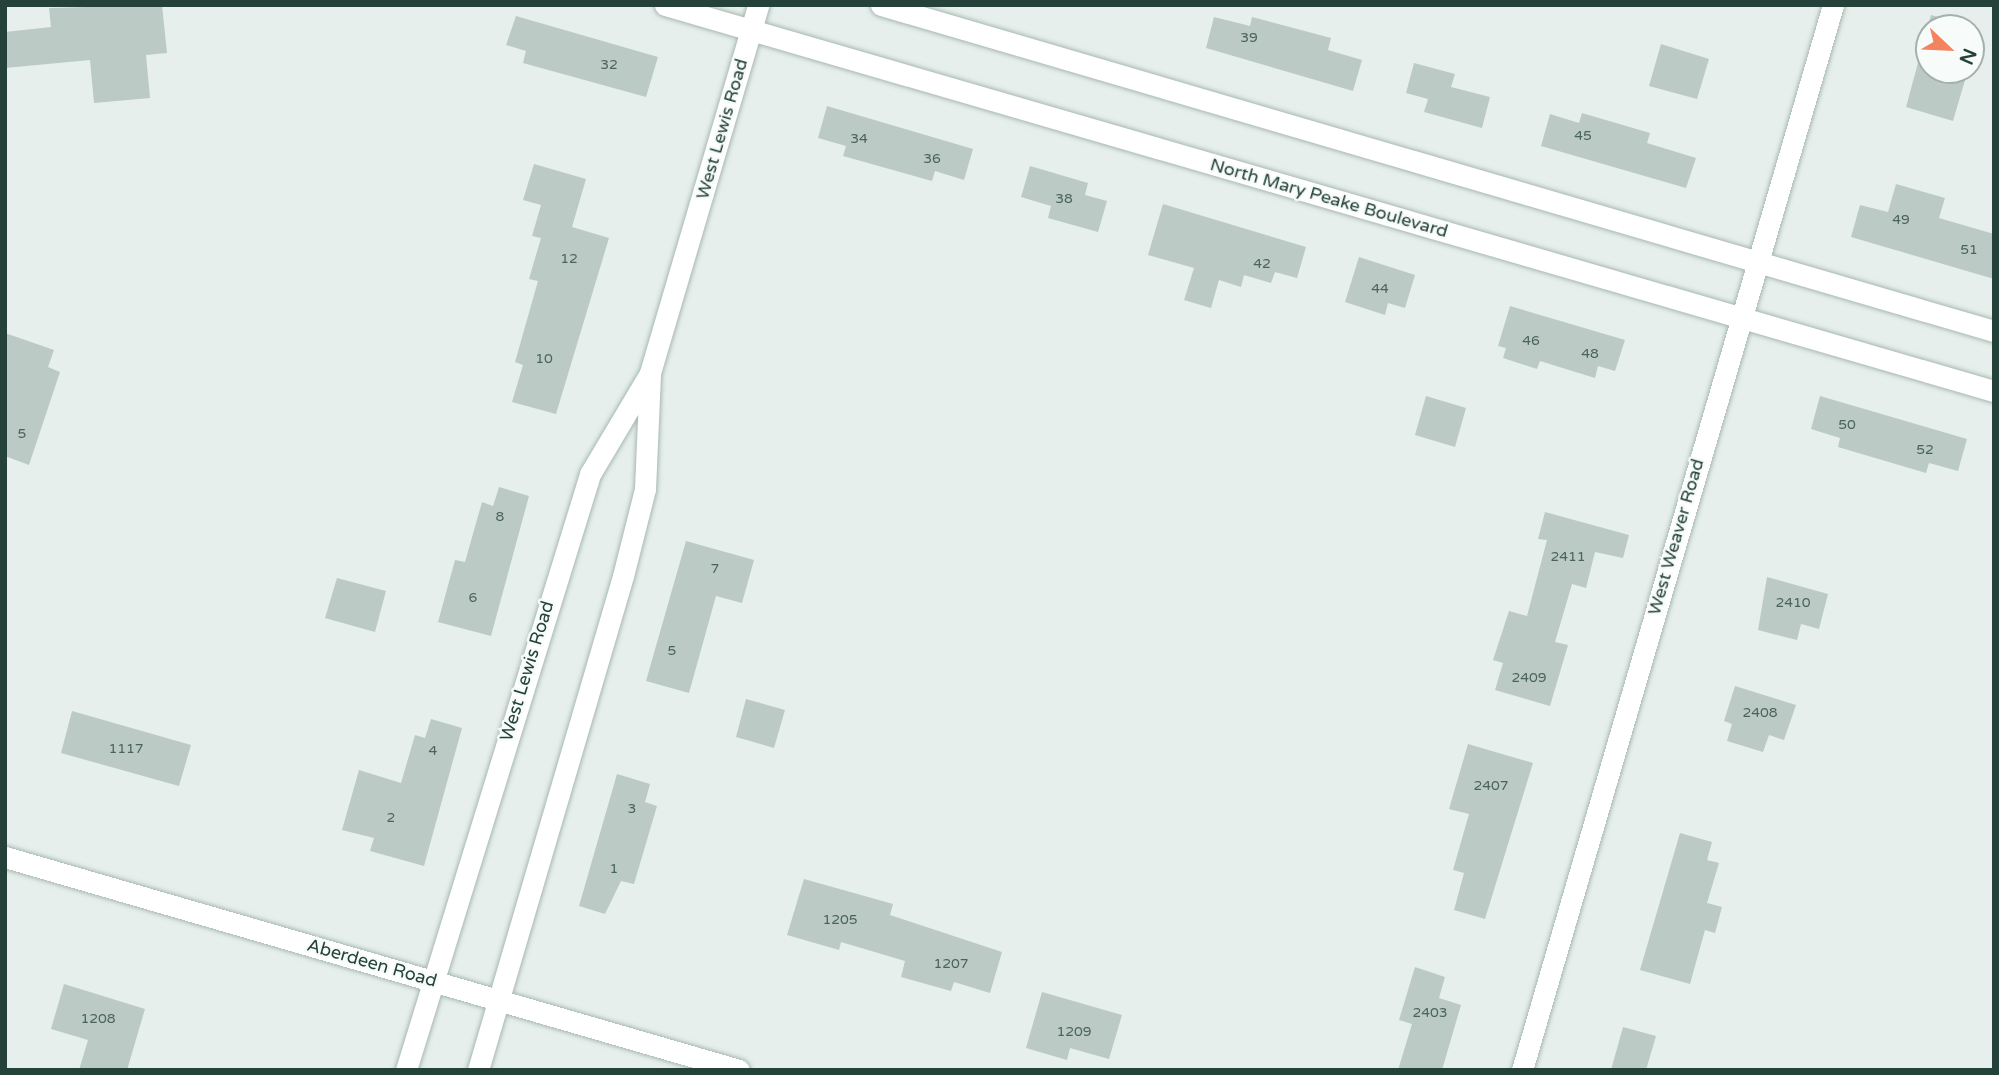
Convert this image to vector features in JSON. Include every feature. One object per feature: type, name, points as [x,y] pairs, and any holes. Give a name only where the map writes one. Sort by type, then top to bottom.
[{"type":"street","name":"North Mary Peake Boulevard","points":[[664,5],[1994,391]]},
{"type":"street","name":"West Lewis Road","points":[[478,1070],[642,502],[650,373],[758,5]]},
{"type":"street","points":[[881,5],[1994,331]]},
{"type":"street","name":"West Weaver Road","points":[[1522,1070],[1756,261],[1833,5]]},
{"type":"street","name":"West Lewis Road","points":[[406,1070],[431,981],[590,474],[650,373]]},
{"type":"street","name":"Aberdeen Road","points":[[5,857],[739,1070]]},
{"type":"building","points":[[162,5],[167,53],[146,55],[150,98],[94,103],[90,60],[5,68],[5,32],[51,27],[49,8]]},
{"type":"building","points":[[516,16],[658,57],[646,97],[523,63],[526,51],[506,45]]},
{"type":"building","points":[[1214,17],[1250,26],[1252,17],[1331,38],[1328,50],[1362,60],[1353,91],[1206,48]]},
{"type":"building","points":[[1661,44],[1709,59],[1697,99],[1649,86]]},
{"type":"building","points":[[1414,63],[1455,74],[1451,87],[1490,97],[1482,128],[1424,112],[1428,99],[1406,93]]},
{"type":"building","points":[[1915,74],[1915,84],[1964,84],[1953,121],[1906,107]]},
{"type":"building","points":[[827,106],[973,149],[964,180],[935,171],[932,181],[843,156],[846,146],[818,138]]},
{"type":"building","points":[[1582,113],[1650,133],[1647,143],[1696,158],[1686,188],[1541,146],[1550,114],[1579,123]]},
{"type":"building","points":[[534,164],[586,179],[572,227],[609,238],[556,414],[512,402],[523,365],[515,362],[538,281],[529,279],[541,238],[532,236],[541,205],[523,200]]},
{"type":"building","points":[[1030,166],[1088,183],[1085,195],[1107,201],[1098,232],[1048,218],[1051,206],[1021,197]]},
{"type":"building","points":[[1896,184],[1945,198],[1939,218],[1994,234],[1994,279],[1851,237],[1860,205],[1888,212]]},
{"type":"building","points":[[1163,204],[1306,247],[1297,278],[1275,272],[1271,283],[1244,275],[1241,287],[1219,280],[1211,308],[1184,300],[1194,268],[1148,255]]},
{"type":"building","points":[[1359,257],[1415,275],[1405,308],[1388,303],[1385,315],[1345,302]]},
{"type":"building","points":[[1510,306],[1625,340],[1615,371],[1598,366],[1595,378],[1540,361],[1537,369],[1503,358],[1506,348],[1498,346]]},
{"type":"building","points":[[5,333],[54,350],[48,367],[60,372],[29,465],[5,456]]},
{"type":"building","points":[[1426,396],[1466,408],[1455,447],[1415,435]]},
{"type":"building","points":[[1820,396],[1967,439],[1958,471],[1929,463],[1926,473],[1838,447],[1840,438],[1811,429]]},
{"type":"building","points":[[499,487],[529,496],[491,636],[438,622],[455,560],[465,562],[482,502],[493,506]]},
{"type":"building","points":[[1545,512],[1629,535],[1623,558],[1595,552],[1586,588],[1572,584],[1555,642],[1568,645],[1550,706],[1495,690],[1503,663],[1493,660],[1509,611],[1527,616],[1547,540],[1538,539]]},
{"type":"building","points":[[686,541],[754,560],[742,603],[716,596],[689,693],[646,681]]},
{"type":"building","points":[[1767,577],[1828,594],[1819,629],[1801,624],[1797,640],[1758,630]]},
{"type":"building","points":[[337,578],[386,591],[375,632],[325,618]]},
{"type":"building","points":[[1735,686],[1796,705],[1784,740],[1769,735],[1763,752],[1727,741],[1732,724],[1724,721]]},
{"type":"building","points":[[746,699],[785,710],[774,748],[736,737]]},
{"type":"building","points":[[72,711],[191,745],[179,786],[61,753]]},
{"type":"building","points":[[431,719],[462,728],[424,866],[370,851],[374,838],[342,830],[359,770],[401,783],[415,735],[425,738]]},
{"type":"building","points":[[1468,744],[1533,763],[1485,919],[1454,910],[1464,873],[1453,870],[1469,814],[1449,809]]},
{"type":"building","points":[[617,774],[650,784],[645,802],[657,806],[634,884],[621,881],[605,914],[579,906]]},
{"type":"building","points":[[1680,833],[1712,842],[1707,860],[1719,863],[1707,903],[1722,907],[1715,933],[1705,930],[1690,984],[1640,970]]},
{"type":"building","points":[[804,879],[893,904],[890,915],[1002,952],[990,993],[954,982],[951,991],[901,977],[905,961],[841,942],[839,950],[787,935]]},
{"type":"building","points":[[1415,967],[1445,977],[1439,998],[1461,1005],[1442,1070],[1398,1070],[1412,1024],[1399,1020]]},
{"type":"building","points":[[64,984],[145,1009],[127,1070],[79,1070],[88,1040],[51,1029]]},
{"type":"building","points":[[1042,992],[1122,1015],[1109,1059],[1070,1048],[1067,1060],[1026,1048]]},
{"type":"building","points":[[1623,1027],[1656,1036],[1646,1070],[1611,1070]]}]
